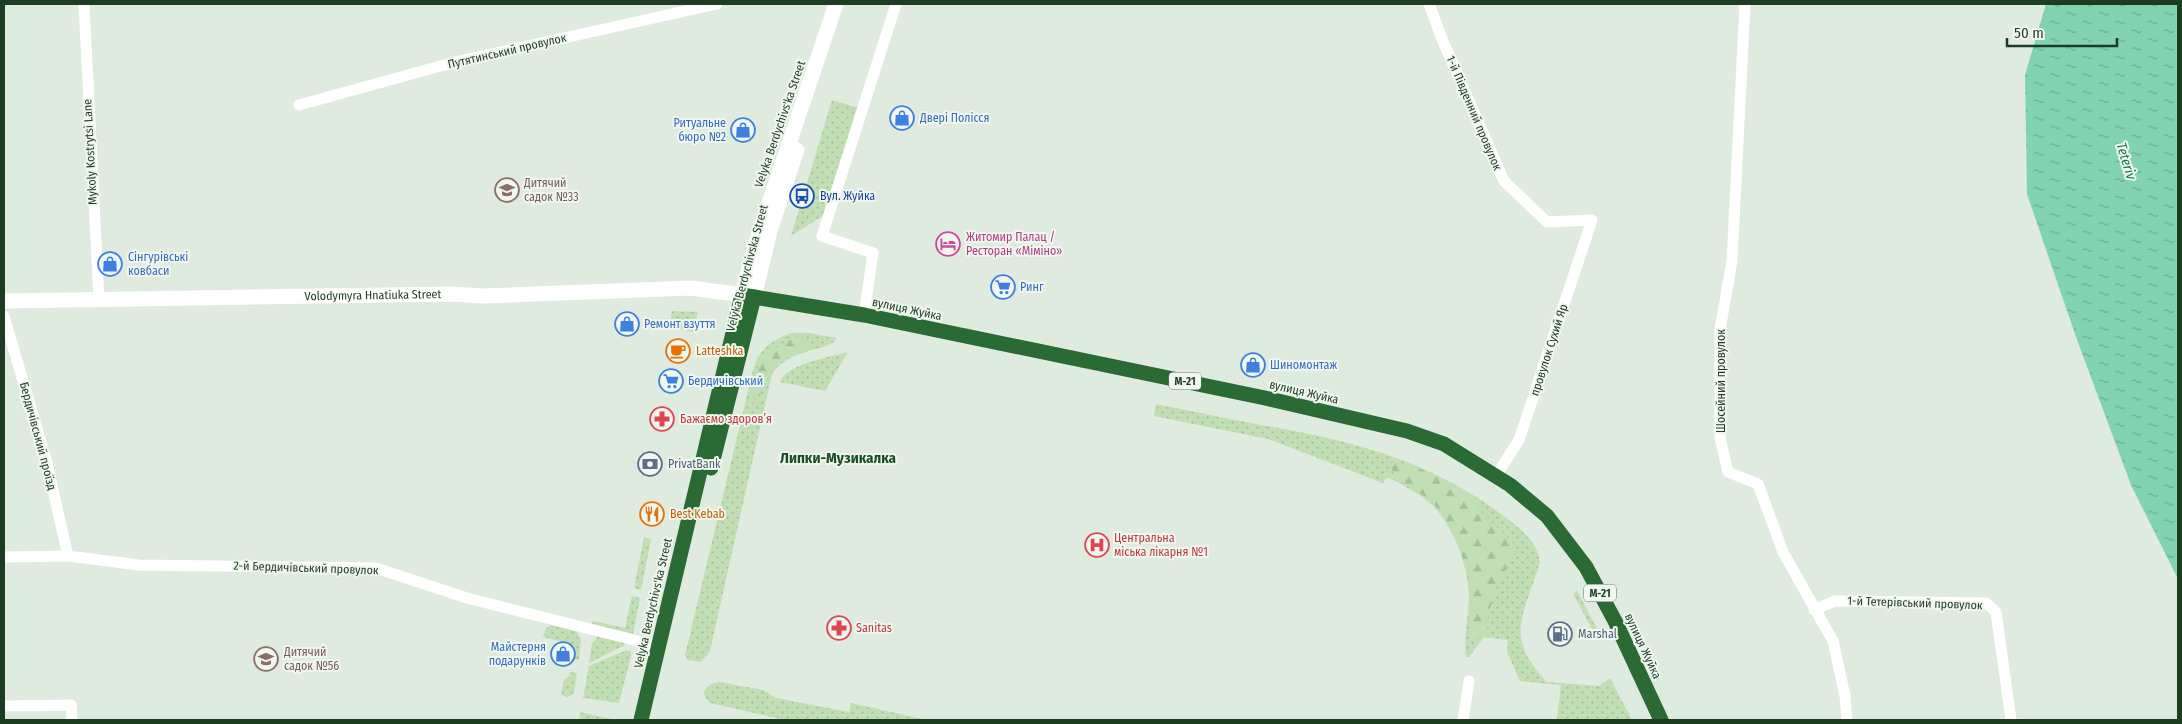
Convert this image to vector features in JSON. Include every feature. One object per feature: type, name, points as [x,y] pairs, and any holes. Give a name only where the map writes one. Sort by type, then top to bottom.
[{"type":"highway","name":"вулиця Жуйка","points":[[748,296],[864,316],[1264,398],[1407,431],[1444,444],[1510,484],[1547,516],[1586,567],[1615,621],[1661,720]]},
{"type":"highway","name":"Velyka Berdychivs'ka Street","points":[[641,720],[658,646],[748,296]]},
{"type":"highway","name":"Velyka Berdychivska Street","points":[[650,720],[748,296]]},
{"type":"main road","name":"Velyka Berdychivs'ka Street","points":[[748,296],[758,236],[836,4]]},
{"type":"main road","name":"Velyka Berdychivska Street","points":[[748,296],[847,4]]},
{"type":"main road","name":"Volodymyra Hnatiuka Street","points":[[4,301],[413,295],[483,296],[691,288],[748,296]]},
{"type":"street","name":"Mykoly Kostrytsi Lane","points":[[84,4],[99,300]]},
{"type":"street","name":"Путятинський провулок","points":[[299,105],[455,62],[717,4]]},
{"type":"street","points":[[864,316],[873,253],[822,236],[896,4]]},
{"type":"street","name":"1-й Південний провулок","points":[[1429,4],[1442,39],[1504,181],[1547,222],[1592,220]]},
{"type":"street","name":"Шосейний провулок","points":[[1745,4],[1732,261],[1720,330],[1720,438],[1728,472],[1758,484],[1783,552],[1833,641],[1845,696],[1846,720]]},
{"type":"street","name":"провулок Сухий Яр","points":[[1496,476],[1519,440],[1592,220]]},
{"type":"street","name":"Бердичівський проїзд","points":[[4,316],[47,463],[68,556]]},
{"type":"street","name":"2-й Бердичівський провулок","points":[[4,558],[68,556],[139,565],[376,568],[467,598],[658,646]]},
{"type":"street","name":"1-й Тетерівський провулок","points":[[1814,610],[1835,601],[1986,603],[1996,612],[2011,720]]},
{"type":"street","points":[[1463,720],[1469,681]]},
{"type":"street","points":[[4,706],[72,705],[72,720]]},
{"type":"green space","points":[[832,100],[859,108],[827,213],[791,236]]},
{"type":"green space","points":[[672,311],[698,312],[693,332],[669,327]]},
{"type":"green space","points":[[792,333],[809,333],[836,338],[829,345],[790,358],[783,362],[772,374],[710,651],[701,662],[688,660],[685,655],[754,366],[764,349],[779,338]]},
{"type":"green space","points":[[799,336],[809,340],[810,347],[804,352],[778,361],[763,386],[758,401],[751,403],[749,396],[750,387],[754,375],[763,360],[783,344]]},
{"type":"green space","points":[[848,352],[825,391],[780,382],[791,370],[799,366]]},
{"type":"green space","points":[[1156,404],[1350,444],[1412,464],[1472,494],[1520,529],[1531,541],[1538,554],[1540,562],[1521,624],[1521,637],[1525,651],[1533,666],[1547,682],[1599,686],[1610,678],[1632,720],[1557,720],[1561,685],[1520,681],[1507,652],[1508,640],[1484,637],[1469,657],[1466,657],[1465,642],[1469,596],[1463,560],[1453,535],[1440,514],[1432,505],[1416,493],[1387,477],[1383,483],[1268,439],[1154,416]]},
{"type":"green space","points":[[1392,462],[1411,464],[1466,492],[1479,509],[1512,542],[1515,550],[1514,557],[1497,584],[1488,616],[1487,633],[1479,638],[1471,636],[1472,590],[1459,546],[1439,509],[1427,498],[1396,478],[1391,468]]},
{"type":"green space","points":[[644,537],[651,540],[641,590],[634,588]]},
{"type":"green space","points":[[1577,591],[1602,638],[1598,640],[1573,594]]},
{"type":"green space","points":[[632,596],[640,598],[633,634],[592,624],[593,621],[625,628]]},
{"type":"green space","points":[[551,625],[576,631],[581,639],[579,660],[568,659],[571,644],[543,637],[546,629]]},
{"type":"green space","points":[[598,636],[624,642],[625,645],[589,663],[592,644]]},
{"type":"green space","points":[[627,650],[631,652],[631,656],[619,703],[583,698],[589,666]]},
{"type":"green space","points":[[570,672],[577,673],[574,693],[568,697],[561,695],[564,680],[569,677]]},
{"type":"green space","points":[[719,682],[763,690],[776,698],[849,712],[851,703],[927,720],[785,720],[710,703],[705,698],[704,691],[711,684]]},
{"type":"green space","points":[[580,712],[616,720],[579,720]]},
{"type":"water","name":"Teteriv","points":[[2046,4],[2178,4],[2178,579],[2131,485],[2076,337],[2027,194],[2025,75]]},
{"type":"place","name":"Двері Полісся","points":[[902,118]]},
{"type":"place","name":"Ритуальне бюро №2","points":[[743,130]]},
{"type":"place","name":"Дитячий садок №33","points":[[507,190]]},
{"type":"place","name":"Вул. Жуйка","points":[[802,196]]},
{"type":"place","name":"Житомир Палац / Ресторан «Міміно»","points":[[948,244]]},
{"type":"place","name":"Сінгурівські ковбаси","points":[[110,264]]},
{"type":"place","name":"Ринг","points":[[1003,287]]},
{"type":"place","name":"Ремонт взуття","points":[[627,324]]},
{"type":"place","name":"Latteshka","points":[[678,351]]},
{"type":"place","name":"Шиномонтаж","points":[[1253,365]]},
{"type":"place","name":"Бердичівський","points":[[671,381]]},
{"type":"place","name":"Бажаємо здоровʼя","points":[[662,419]]},
{"type":"place","name":"PrivatBank","points":[[650,464]]},
{"type":"place","name":"Best Kebab","points":[[652,514]]},
{"type":"place","name":"Центральна міська лікарня №1","points":[[1097,545]]},
{"type":"place","name":"Sanitas","points":[[839,628]]},
{"type":"place","name":"Marshal","points":[[1560,634]]},
{"type":"place","name":"Майстерня подарунків","points":[[563,654]]},
{"type":"place","name":"Дитячий садок №56","points":[[266,659]]},
{"type":"district","name":"Липки-Музикалка","points":[[838,458]]}]
